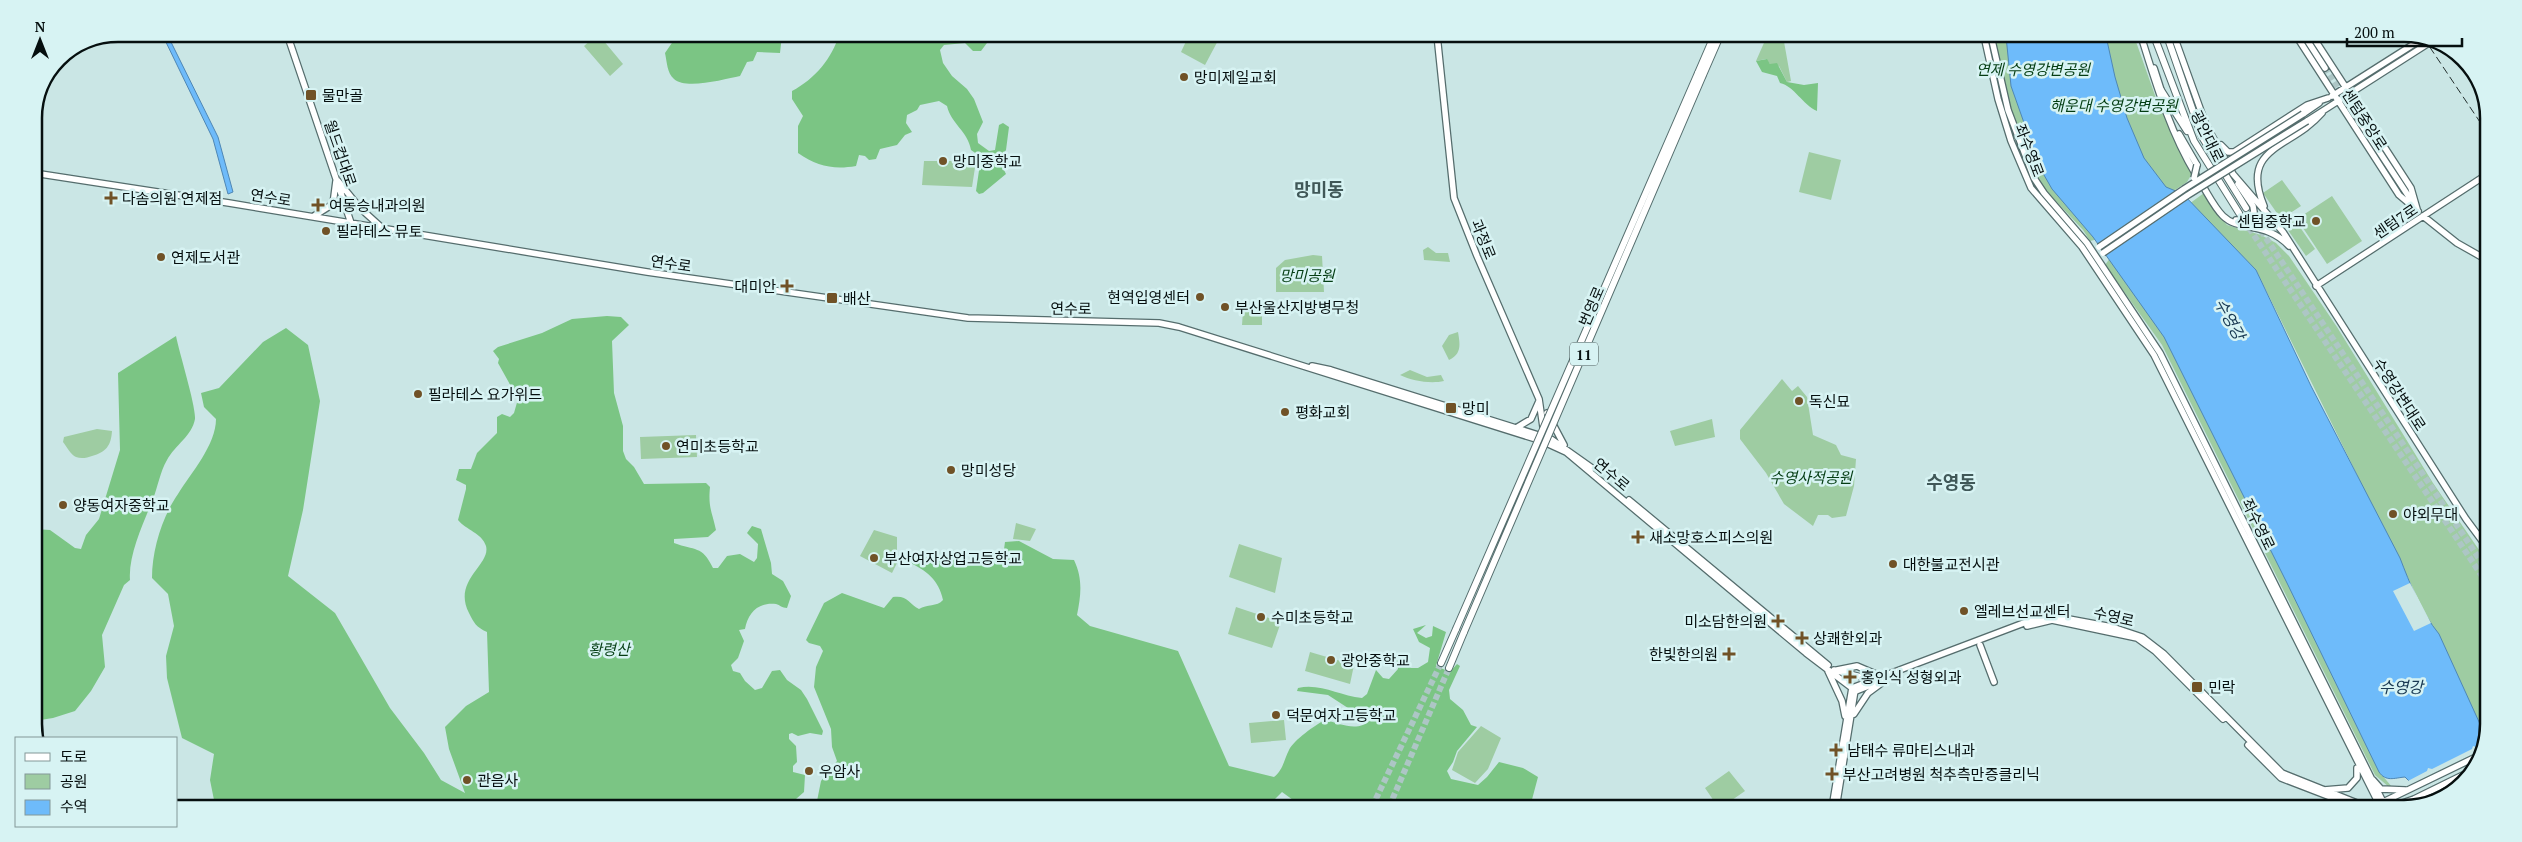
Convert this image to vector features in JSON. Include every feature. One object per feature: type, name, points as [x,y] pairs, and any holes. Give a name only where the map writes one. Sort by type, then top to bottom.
[{"type":"highway","name":"번영로","points":[[1449,668],[1700,74],[1712,42]]},
{"type":"highway","name":"번영로","points":[[1441,663],[1700,74],[1717,42]]},
{"type":"highway","name":"광안대로","points":[[2156,42],[2194,141],[2239,213]]},
{"type":"highway","name":"광안대로","points":[[2169,42],[2202,137],[2246,208]]},
{"type":"highway","points":[[2161,90],[2194,141]]},
{"type":"main road","name":"월드컵대로","points":[[290,42],[351,223]]},
{"type":"main road","name":"과정로","points":[[1438,42],[1454,198],[1476,256],[1539,398],[1543,439]]},
{"type":"main road","name":"좌수영로","points":[[1985,42],[1998,99],[2026,177],[2036,194],[2090,253]]},
{"type":"main road","name":"좌수영로","points":[[1992,42],[2008,110],[2034,178],[2160,352],[2380,799]]},
{"type":"main road","points":[[2143,42],[2155,86],[2185,155],[2222,216],[2243,221],[2250,218],[2254,212],[2253,206],[2206,125],[2176,42]]},
{"type":"main road","name":"센텀중앙로","points":[[2300,42],[2331,96],[2338,101],[2400,195],[2457,243],[2479,256]]},
{"type":"main road","points":[[2309,42],[2325,68]]},
{"type":"main road","name":"센텀중앙로","points":[[2317,42],[2410,188],[2418,211]]},
{"type":"main road","points":[[2090,253],[2184,189],[2415,43]]},
{"type":"main road","points":[[2094,259],[2188,195],[2425,46]]},
{"type":"main road","points":[[2148,61],[2153,65],[2170,116],[2196,164],[2194,178],[2184,189]]},
{"type":"main road","points":[[2206,125],[2224,149],[2234,152],[2307,105],[2331,96]]},
{"type":"main road","points":[[2266,210],[2258,192],[2256,179],[2258,167],[2268,153],[2312,125],[2325,110]]},
{"type":"main road","name":"센텀중앙로","points":[[2359,121],[2418,211]]},
{"type":"main road","name":"연수로","points":[[42,174],[312,216],[647,272],[968,318],[1167,323],[1302,365],[1321,373],[1543,439],[1566,452],[1854,689]]},
{"type":"main road","points":[[2233,174],[2266,210]]},
{"type":"main road","points":[[312,216],[326,210],[333,204],[336,179]]},
{"type":"main road","points":[[336,179],[360,208],[383,228]]},
{"type":"main road","name":"센텀7로","points":[[2316,286],[2479,180]]},
{"type":"main road","name":"수영강변대로","points":[[2266,210],[2283,232],[2466,519],[2480,537]]},
{"type":"main road","name":"수영강변대로","points":[[2222,216],[2232,222],[2272,233],[2296,253]]},
{"type":"main road","name":"좌수영로","points":[[2094,259],[2154,355],[2172,389],[2356,761],[2379,799]]},
{"type":"main road","name":"연수로","points":[[1302,365],[1331,370],[1516,428],[1565,447],[1830,670]]},
{"type":"main road","points":[[1516,428],[1531,419],[1537,410],[1539,398]]},
{"type":"main road","points":[[1539,398],[1565,447]]},
{"type":"main road","name":"수영로","points":[[1854,689],[2042,617],[2058,617],[2130,631],[2146,639],[2159,649],[2279,771],[2350,799]]},
{"type":"main road","name":"수영로","points":[[1854,689],[1887,679],[2047,620],[2112,631],[2137,638],[2150,647],[2176,671],[2275,774],[2288,782],[2334,799]]},
{"type":"main road","points":[[1980,644],[1994,682]]},
{"type":"main road","points":[[1830,670],[1857,666],[1880,676]]},
{"type":"main road","points":[[1830,670],[1861,677],[1892,674]]},
{"type":"main road","points":[[1830,670],[1842,701],[1846,718]]},
{"type":"main road","points":[[1850,725],[1862,700],[1887,679]]},
{"type":"main road","points":[[1833,799],[1846,718],[1854,689]]},
{"type":"main road","points":[[1838,799],[1854,689]]},
{"type":"main road","points":[[2394,799],[2409,789],[2470,760]]},
{"type":"main road","points":[[2324,790],[2341,789],[2354,784],[2358,772],[2356,761]]},
{"type":"main road","points":[[2367,772],[2382,789],[2397,791],[2409,789]]},
{"type":"main road","points":[[2416,798],[2455,779]]},
{"type":"green space","points":[[589,42],[605,42],[623,64],[610,76],[584,46]]},
{"type":"green space","points":[[673,42],[781,42],[780,53],[757,52],[753,61],[747,62],[740,76],[696,84],[687,84],[674,79],[670,74],[665,53]]},
{"type":"green space","points":[[837,42],[988,42],[981,51],[973,51],[965,43],[944,45],[940,50],[943,63],[952,76],[967,89],[974,99],[983,122],[977,134],[978,143],[989,151],[995,150],[999,125],[1003,123],[1009,127],[1006,150],[999,160],[1006,174],[983,193],[979,194],[976,191],[981,157],[971,150],[967,138],[952,118],[947,106],[939,101],[920,105],[917,110],[907,115],[906,123],[912,132],[905,135],[897,145],[880,149],[876,159],[869,160],[865,156],[859,155],[856,166],[833,167],[819,164],[798,153],[798,126],[803,116],[792,99],[792,91],[815,74],[827,60]]},
{"type":"green space","points":[[1186,42],[1217,42],[1205,65],[1181,52]]},
{"type":"green space","points":[[1764,42],[1784,42],[1791,81],[1787,82],[1779,66],[1770,64],[1766,59],[1756,61]]},
{"type":"green space","points":[[1994,42],[2136,42],[2157,101],[2193,172],[2187,182],[2103,238],[2090,241],[2083,230],[2038,182],[2021,144]]},
{"type":"green space","points":[[1767,59],[1770,64],[1777,63],[1787,82],[1804,85],[1818,83],[1817,111],[1807,105],[1790,88],[1780,83],[1777,76],[1762,72],[1756,61]]},
{"type":"green space","points":[[1809,152],[1841,160],[1831,200],[1799,192]]},
{"type":"green space","points":[[924,161],[976,161],[972,187],[922,185]]},
{"type":"green space","points":[[2282,180],[2301,206],[2281,219],[2263,193]]},
{"type":"green space","points":[[2204,193],[2227,225],[2261,235],[2276,243],[2289,256],[2337,327],[2433,483],[2480,551],[2480,724],[2256,270],[2189,204]]},
{"type":"green space","points":[[2332,196],[2362,241],[2327,264],[2297,219]]},
{"type":"green space","points":[[2293,217],[2315,249],[2306,256],[2283,223]]},
{"type":"green space","points":[[1428,247],[1436,253],[1448,253],[1450,262],[1424,260],[1423,250]]},
{"type":"green space","points":[[2113,254],[2170,339],[2382,775],[2392,787],[2390,788],[2375,775],[2162,345],[2105,265]]},
{"type":"green space","name":"망미공원","points":[[1313,255],[1322,256],[1324,292],[1276,292],[1276,268],[1285,260]]},
{"type":"green space","points":[[1243,311],[1262,312],[1262,325],[1242,325]]},
{"type":"green space","name":"황령산","points":[[607,316],[621,317],[629,325],[612,341],[614,393],[623,426],[623,451],[626,459],[634,467],[644,484],[706,483],[710,487],[710,505],[716,530],[708,537],[674,539],[674,543],[701,552],[713,568],[718,568],[727,556],[740,554],[754,562],[757,558],[758,544],[747,533],[752,526],[761,529],[771,563],[772,574],[783,581],[791,596],[787,608],[776,604],[764,605],[751,614],[745,629],[739,630],[744,641],[738,658],[731,665],[733,671],[740,673],[745,681],[755,690],[762,688],[772,671],[780,670],[787,680],[801,690],[807,699],[823,731],[822,735],[810,733],[798,736],[792,733],[789,734],[789,739],[796,746],[797,762],[793,766],[793,772],[805,775],[804,792],[796,799],[214,799],[210,780],[214,754],[182,738],[167,678],[166,656],[174,626],[168,594],[152,578],[156,545],[167,513],[207,449],[215,429],[216,419],[204,407],[201,393],[219,388],[263,342],[286,328],[308,345],[320,401],[303,510],[288,576],[335,613],[390,708],[424,753],[441,780],[465,793],[449,749],[445,727],[466,706],[489,692],[487,632],[474,622],[465,601],[465,591],[468,582],[483,560],[486,546],[481,538],[458,520],[466,485],[456,480],[459,469],[471,469],[477,453],[497,433],[497,417],[502,414],[510,417],[514,413],[518,399],[498,363],[499,359],[493,351],[498,347],[542,333],[572,319]]},
{"type":"green space","points":[[1458,332],[1458,352],[1449,360],[1442,346],[1449,335]]},
{"type":"green space","points":[[176,336],[193,403],[195,419],[187,435],[170,455],[161,474],[134,549],[131,560],[130,580],[124,585],[102,635],[105,667],[91,691],[75,711],[43,720],[43,530],[50,530],[75,548],[81,549],[86,535],[99,519],[120,450],[118,373]]},
{"type":"green space","points":[[1410,370],[1427,377],[1441,375],[1444,381],[1422,381],[1400,375]]},
{"type":"green space","name":"수영사적공원","points":[[1782,379],[1792,391],[1798,386],[1807,397],[1813,435],[1836,445],[1841,455],[1856,459],[1854,486],[1846,516],[1832,518],[1828,515],[1818,515],[1813,526],[1784,504],[1766,473],[1740,439],[1740,430]]},
{"type":"green space","points":[[1712,419],[1715,437],[1675,446],[1670,431]]},
{"type":"green space","points":[[97,429],[112,431],[107,448],[97,454],[84,458],[76,457],[63,442],[64,437]]},
{"type":"green space","points":[[696,435],[697,457],[641,459],[640,437]]},
{"type":"green space","points":[[1016,523],[1036,529],[1030,541],[1013,539]]},
{"type":"green space","points":[[874,530],[897,537],[897,563],[892,573],[860,556]]},
{"type":"green space","points":[[1019,541],[1053,559],[1074,560],[1079,574],[1080,587],[1077,615],[1090,626],[1178,651],[1229,766],[1274,777],[1295,742],[1321,722],[1325,720],[1355,727],[1361,726],[1371,719],[1368,714],[1348,708],[1328,695],[1297,691],[1298,688],[1322,688],[1362,698],[1367,694],[1376,670],[1383,678],[1389,679],[1398,669],[1396,657],[1398,655],[1411,668],[1418,668],[1428,662],[1430,648],[1419,642],[1413,629],[1426,625],[1417,633],[1426,638],[1432,636],[1433,626],[1446,632],[1436,666],[1450,672],[1457,664],[1460,666],[1449,690],[1450,699],[1463,710],[1471,725],[1477,727],[1457,751],[1447,771],[1451,779],[1478,785],[1499,762],[1523,768],[1538,777],[1532,799],[1292,799],[1282,792],[1275,799],[817,799],[821,781],[837,761],[832,747],[831,729],[814,687],[816,667],[823,651],[820,646],[809,643],[806,640],[824,603],[842,593],[884,608],[893,597],[902,597],[919,609],[935,605],[943,600],[935,581],[926,572],[908,562],[910,556],[1002,564],[1005,542]]},
{"type":"green space","points":[[1239,544],[1282,558],[1275,593],[1229,577]]},
{"type":"green space","points":[[1236,607],[1281,622],[1272,648],[1228,634]]},
{"type":"green space","points":[[1310,652],[1354,665],[1350,684],[1305,671]]},
{"type":"green space","points":[[1284,720],[1286,740],[1251,743],[1249,723]]},
{"type":"green space","points":[[1481,726],[1501,738],[1488,769],[1475,783],[1452,770],[1458,752]]},
{"type":"green space","points":[[1729,771],[1745,791],[1734,799],[1713,799],[1705,788]]},
{"type":"water","points":[[166,42],[171,42],[218,137],[233,192],[228,194],[213,139]]},
{"type":"water","name":"수영강","points":[[2007,42],[2107,42],[2127,118],[2144,158],[2166,187],[2183,194],[2256,270],[2311,386],[2400,558],[2416,598],[2439,634],[2480,724],[2474,753],[2467,766],[2450,784],[2442,789],[2418,798],[2405,777],[2387,778],[2379,772],[2164,337],[2093,237],[2052,189],[2040,168],[2011,86]]},
{"type":"pier","points":[[2410,583],[2431,623],[2414,631],[2393,591]]},
{"type":"pier","points":[[2473,746],[2476,747],[2467,766],[2450,784],[2428,795],[2414,798],[2406,782],[2427,771],[2428,768],[2432,769],[2472,749]]},
{"type":"tunnel","points":[[2325,68],[2359,121]]},
{"type":"tunnel","points":[[2246,208],[2480,560]]},
{"type":"tunnel","points":[[2239,213],[2480,573]]},
{"type":"tunnel","points":[[1376,799],[1441,663]]},
{"type":"tunnel","points":[[1392,799],[1449,668]]},
{"type":"railway","points":[[2430,48],[2479,121]]},
{"type":"place","name":"망미제일교회","points":[[1184,77]]},
{"type":"place","name":"물만골","points":[[311,95]]},
{"type":"place","name":"망미중학교","points":[[943,161]]},
{"type":"place","name":"다솜의원 연제점","points":[[111,198]]},
{"type":"place","name":"여동승내과의원","points":[[318,205]]},
{"type":"place","name":"센텀중학교","points":[[2316,221]]},
{"type":"place","name":"필라테스 뮤토","points":[[326,231]]},
{"type":"place","name":"연제도서관","points":[[161,257]]},
{"type":"place","name":"대미안","points":[[787,286]]},
{"type":"place","name":"현역입영센터","points":[[1200,297]]},
{"type":"place","name":"배산","points":[[832,298]]},
{"type":"place","name":"부산울산지방병무청","points":[[1225,307]]},
{"type":"place","name":"필라테스 요가위드","points":[[418,394]]},
{"type":"place","name":"독신묘","points":[[1799,401]]},
{"type":"place","name":"망미","points":[[1451,408]]},
{"type":"place","name":"평화교회","points":[[1285,412]]},
{"type":"place","name":"연미초등학교","points":[[666,446]]},
{"type":"place","name":"망미성당","points":[[951,470]]},
{"type":"place","name":"양동여자중학교","points":[[63,505]]},
{"type":"place","name":"야외무대","points":[[2393,514]]},
{"type":"place","name":"새소망호스피스의원","points":[[1638,537]]},
{"type":"place","name":"부산여자상업고등학교","points":[[874,558]]},
{"type":"place","name":"대한불교전시관","points":[[1893,564]]},
{"type":"place","name":"엘레브선교센터","points":[[1964,611]]},
{"type":"place","name":"수미초등학교","points":[[1261,617]]},
{"type":"place","name":"미소담한의원","points":[[1778,621]]},
{"type":"place","name":"상쾌한외과","points":[[1802,638]]},
{"type":"place","name":"한빛한의원","points":[[1729,654]]},
{"type":"place","name":"광안중학교","points":[[1331,660]]},
{"type":"place","name":"홍인식 성형외과","points":[[1850,677]]},
{"type":"place","name":"민락","points":[[2197,687]]},
{"type":"place","name":"덕문여자고등학교","points":[[1276,715]]},
{"type":"place","name":"남태수 류마티스내과","points":[[1836,750]]},
{"type":"place","name":"우암사","points":[[809,771]]},
{"type":"place","name":"부산고려병원 척추측만증클리닉","points":[[1832,774]]},
{"type":"place","name":"관음사","points":[[467,780]]},
{"type":"district","name":"망미동","points":[[1319,189]]},
{"type":"district","name":"수영동","points":[[1951,482]]},
{"type":"park label","name":"연제 수영강변공원","points":[[2033,69]]},
{"type":"park label","name":"해운대 수영강변공원","points":[[2114,105]]}]
